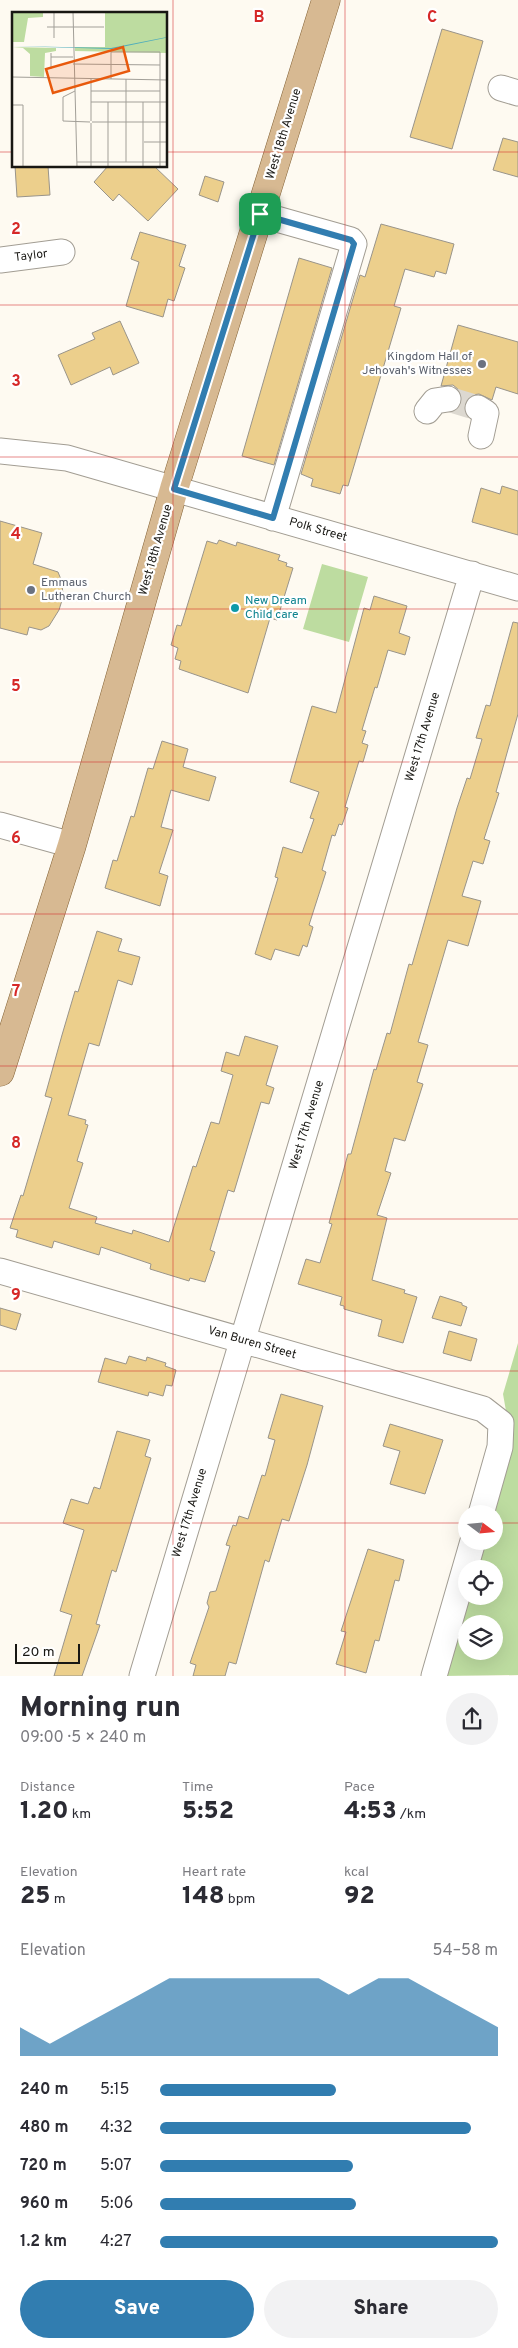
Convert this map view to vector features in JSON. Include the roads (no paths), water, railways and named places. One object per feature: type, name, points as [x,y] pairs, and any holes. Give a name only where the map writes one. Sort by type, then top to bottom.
[{"type":"main road","name":"West 18th Avenue","points":[[0,1072],[72,845],[174,489],[326,0]]},
{"type":"street","points":[[260,214],[351,240],[354,244],[273,518]]},
{"type":"street","name":"Taylor","points":[[0,260],[62,252]]},
{"type":"street","points":[[478,408],[486,413],[481,436]]},
{"type":"street","name":"Polk Street","points":[[0,451],[67,458],[518,588]]},
{"type":"street","name":"West 17th Avenue","points":[[142,1676],[472,574]]},
{"type":"street","points":[[0,825],[72,845]]},
{"type":"street","name":"Van Buren Street","points":[[0,1270],[483,1410],[500,1422],[500,1446],[484,1505]]},
{"type":"street","points":[[434,1676],[470,1550]]},
{"type":"tunnel","points":[[448,399],[478,408]]},
{"type":"place","name":"Kingdom Hall of Jehovah's Witnesses","points":[[482,364]]},
{"type":"place","name":"Emmaus Lutheran Church","points":[[31,590]]},
{"type":"place","name":"New Dream Child care","points":[[235,608]]}]
